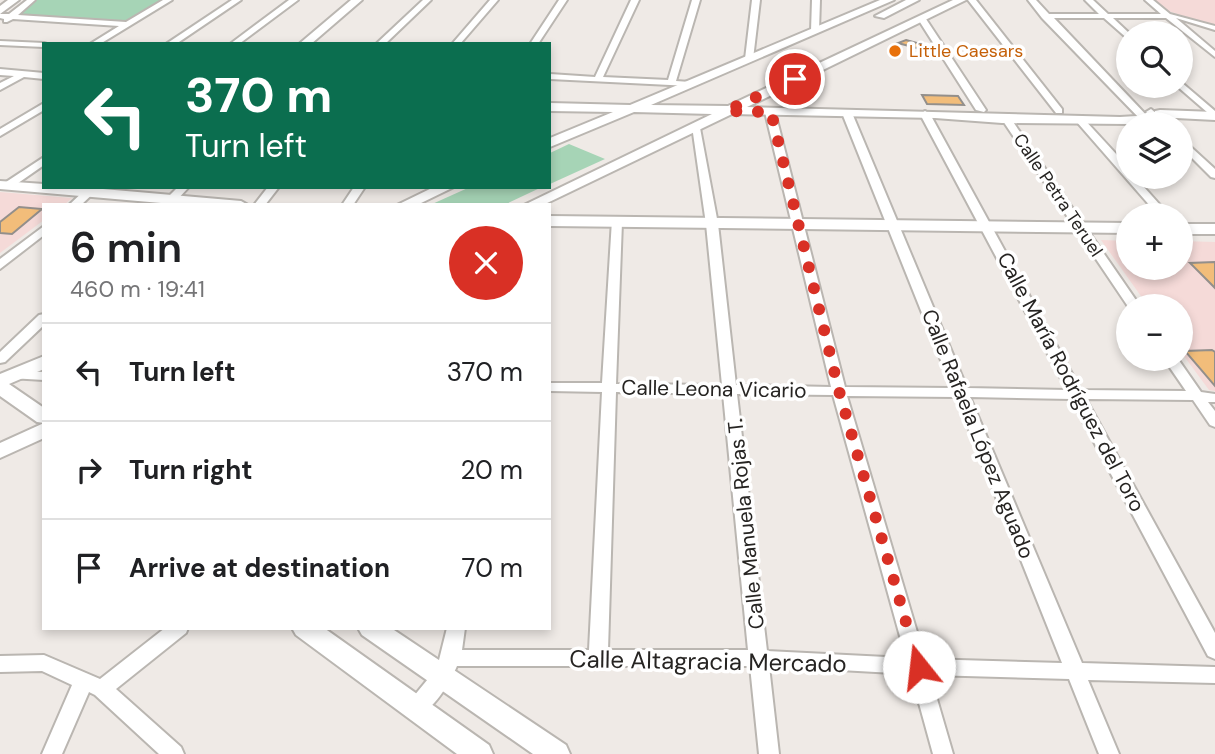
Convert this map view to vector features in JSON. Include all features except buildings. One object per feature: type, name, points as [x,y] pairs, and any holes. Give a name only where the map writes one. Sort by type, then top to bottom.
[{"type":"street","points":[[14,0],[0,13],[10,17],[127,24]]},
{"type":"street","points":[[0,25],[31,0]]},
{"type":"street","points":[[97,42],[168,0]]},
{"type":"street","points":[[173,42],[237,0]]},
{"type":"street","points":[[237,42],[294,0]]},
{"type":"street","points":[[306,42],[357,0]]},
{"type":"street","points":[[382,42],[427,0]]},
{"type":"street","points":[[458,42],[494,0]]},
{"type":"street","points":[[535,42],[563,0]]},
{"type":"street","points":[[598,79],[635,0]]},
{"type":"street","points":[[671,84],[696,0]]},
{"type":"street","points":[[749,59],[756,0]]},
{"type":"street","points":[[815,31],[816,0]]},
{"type":"street","points":[[551,143],[875,3],[889,0]]},
{"type":"street","points":[[655,110],[785,58],[914,0]]},
{"type":"street","points":[[705,111],[944,0]]},
{"type":"street","points":[[535,203],[961,0]]},
{"type":"street","points":[[971,0],[1059,111]]},
{"type":"street","points":[[1032,0],[1045,16],[1149,112]]},
{"type":"street","points":[[1089,0],[1116,26]]},
{"type":"street","points":[[1149,0],[1215,55]]},
{"type":"street","points":[[1045,16],[1168,16],[1185,18],[1215,28]]},
{"type":"street","points":[[922,19],[981,110]]},
{"type":"street","points":[[0,43],[42,45]]},
{"type":"street","points":[[0,72],[39,75]]},
{"type":"street","points":[[0,87],[23,74]]},
{"type":"street","points":[[551,77],[687,84]]},
{"type":"street","points":[[1193,96],[1215,116]]},
{"type":"street","points":[[0,133],[42,107]]},
{"type":"street","points":[[551,107],[930,114],[951,117],[1116,118]]},
{"type":"street","points":[[930,114],[948,110],[981,110],[1116,115]]},
{"type":"street","points":[[771,112],[839,391],[943,754]]},
{"type":"street","name":"Calle Rafaela López Aguado","points":[[847,113],[1109,754]]},
{"type":"street","name":"Calle María Rodríguez del Toro","points":[[930,114],[1215,651]]},
{"type":"street","points":[[1193,116],[1215,116]]},
{"type":"street","name":"Calle Petra Teruel","points":[[1006,118],[1126,294]]},
{"type":"street","points":[[1079,119],[1116,161]]},
{"type":"street","name":"Calle Manuela Rojas T.","points":[[695,128],[712,224],[769,754]]},
{"type":"street","points":[[1193,153],[1215,175]]},
{"type":"street","points":[[4,185],[42,161]]},
{"type":"street","points":[[4,185],[42,187]]},
{"type":"street","points":[[168,202],[182,189]]},
{"type":"street","points":[[261,203],[272,189]]},
{"type":"street","points":[[409,203],[442,189]]},
{"type":"street","points":[[1141,189],[1153,203]]},
{"type":"street","points":[[76,203],[91,190],[168,202],[192,203]]},
{"type":"street","points":[[551,221],[1116,228]]},
{"type":"street","points":[[598,658],[616,222]]},
{"type":"street","points":[[1193,229],[1215,229]]},
{"type":"street","points":[[0,265],[42,231]]},
{"type":"street","points":[[0,359],[42,320]]},
{"type":"street","points":[[5,381],[42,363]]},
{"type":"street","points":[[1179,371],[1215,422]]},
{"type":"street","points":[[5,381],[42,376]]},
{"type":"street","points":[[5,381],[42,415]]},
{"type":"street","name":"Calle Leona Vicario","points":[[551,387],[1215,398]]},
{"type":"street","points":[[0,452],[39,440]]},
{"type":"street","points":[[52,754],[93,685],[176,630]]},
{"type":"street","points":[[308,630],[479,754]]},
{"type":"street","points":[[375,630],[448,668],[556,754]]},
{"type":"street","points":[[416,708],[448,668],[456,630]]},
{"type":"street","name":"Calle Altagracia Mercado","points":[[448,668],[598,658],[760,658],[919,667],[1215,675]]},
{"type":"street","points":[[0,664],[44,663],[93,685],[174,754]]},
{"type":"shaded area","points":[[1154,0],[1215,0],[1215,27],[1166,10]]},
{"type":"shaded area","points":[[0,192],[72,198],[66,203],[42,203],[42,222],[0,253]]},
{"type":"shaded area","points":[[1101,240],[1116,241],[1116,261]]},
{"type":"shaded area","points":[[1193,241],[1215,242],[1215,391],[1209,390],[1193,368],[1193,294],[1139,294],[1129,280],[1193,280]]},
{"type":"green space","points":[[34,0],[161,0],[124,22],[13,16]]},
{"type":"green space","points":[[569,144],[605,159],[551,184],[551,153]]},
{"type":"green space","points":[[466,189],[538,189],[508,203],[434,203]]},
{"type":"place","name":"Little Caesars","points":[[895,51]]},
{"type":"route","points":[[795,79],[726,111],[771,112],[839,391],[919,667]]}]
